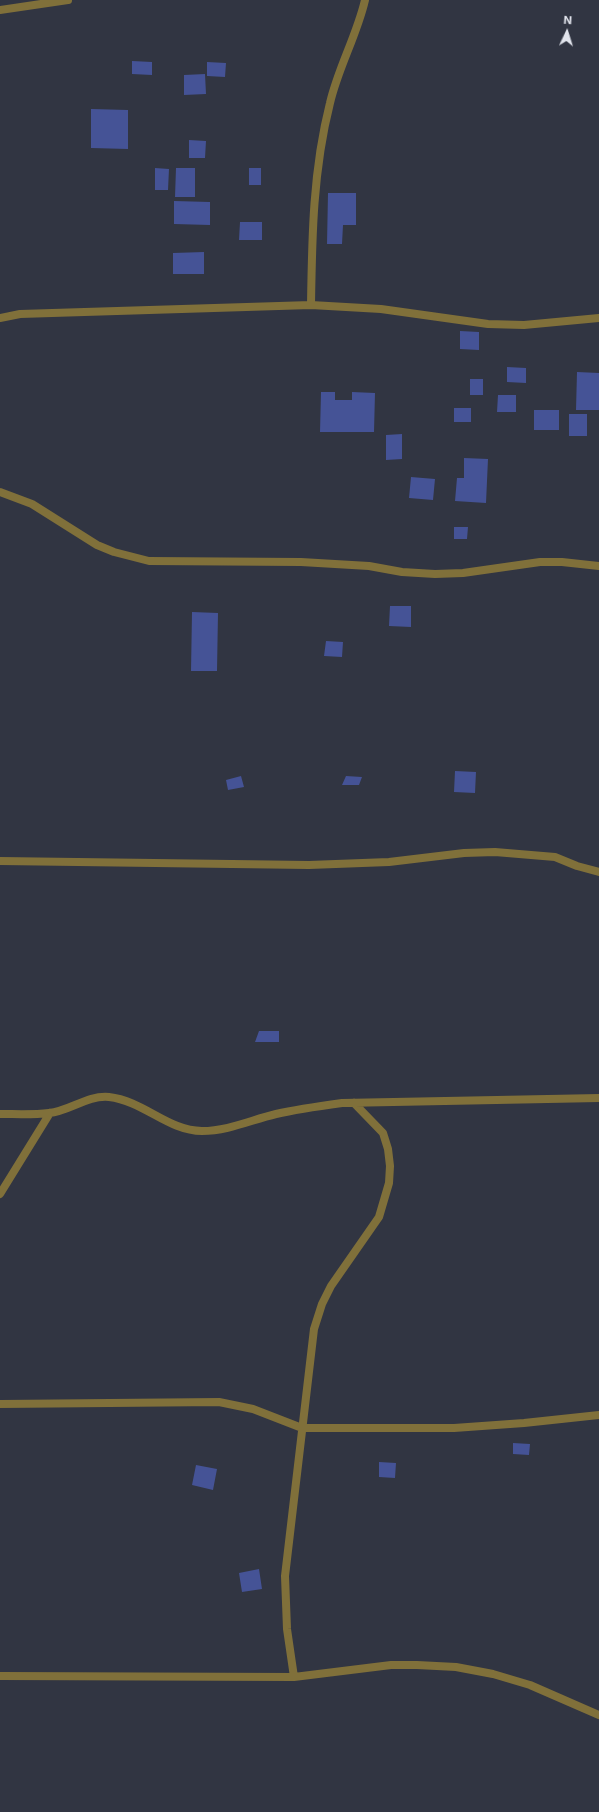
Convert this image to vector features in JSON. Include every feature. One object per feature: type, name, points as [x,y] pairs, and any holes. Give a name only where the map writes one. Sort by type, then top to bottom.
[{"type":"street","points":[[0,10],[68,0]]},
{"type":"street","points":[[311,305],[313,212],[316,174],[322,138],[330,102],[342,65],[362,14],[365,0]]},
{"type":"street","points":[[0,318],[20,314],[311,305],[381,309],[488,324],[524,325],[599,318]]},
{"type":"street","points":[[0,492],[32,504],[97,545],[114,552],[149,561],[301,562],[368,566],[402,572],[435,574],[463,573],[540,562],[562,562],[599,566]]},
{"type":"street","points":[[0,861],[308,865],[389,862],[464,853],[495,852],[555,857],[577,866],[599,872]]},
{"type":"street","points":[[0,1114],[50,1113],[92,1098],[108,1097],[137,1104],[180,1128],[203,1131],[222,1129],[275,1114],[310,1107],[354,1102],[599,1098]]},
{"type":"street","points":[[294,1677],[287,1629],[285,1576],[314,1329],[322,1304],[342,1269],[379,1217],[385,1201],[389,1183],[390,1166],[388,1149],[383,1132],[354,1102]]},
{"type":"street","points":[[0,1194],[50,1113]]},
{"type":"street","points":[[0,1404],[219,1402],[253,1409],[302,1428],[454,1428],[524,1423],[599,1415]]},
{"type":"street","points":[[0,1676],[294,1677],[391,1665],[417,1665],[456,1668],[493,1674],[530,1685],[599,1715]]},
{"type":"building","points":[[132,61],[152,62],[152,75],[132,74]]},
{"type":"building","points":[[207,62],[226,63],[225,77],[207,76]]},
{"type":"building","points":[[205,74],[206,94],[184,95],[184,75]]},
{"type":"building","points":[[91,109],[128,110],[128,149],[91,148]]},
{"type":"building","points":[[189,140],[206,141],[205,158],[189,158]]},
{"type":"building","points":[[155,168],[169,169],[168,190],[155,190]]},
{"type":"building","points":[[176,168],[195,168],[195,197],[175,197]]},
{"type":"building","points":[[249,168],[261,168],[261,185],[249,185]]},
{"type":"building","points":[[328,193],[356,193],[356,225],[343,225],[342,244],[327,244]]},
{"type":"building","points":[[174,201],[210,202],[210,225],[174,224]]},
{"type":"building","points":[[240,222],[262,222],[262,240],[239,240]]},
{"type":"building","points":[[204,252],[204,274],[173,274],[173,253]]},
{"type":"building","points":[[460,331],[479,332],[479,350],[460,349]]},
{"type":"building","points":[[507,367],[526,368],[526,383],[507,382]]},
{"type":"building","points":[[577,372],[599,373],[599,410],[576,410]]},
{"type":"building","points":[[470,379],[483,379],[483,395],[470,395]]},
{"type":"building","points":[[321,392],[335,392],[335,400],[352,400],[352,392],[375,393],[374,432],[320,432]]},
{"type":"building","points":[[498,395],[516,395],[516,412],[497,412]]},
{"type":"building","points":[[454,408],[471,408],[471,422],[454,422]]},
{"type":"building","points":[[534,410],[559,410],[559,430],[534,430]]},
{"type":"building","points":[[569,414],[587,414],[587,436],[569,436]]},
{"type":"building","points":[[402,434],[402,459],[386,460],[386,435]]},
{"type":"building","points":[[464,458],[488,459],[486,503],[455,501],[457,478],[464,478]]},
{"type":"building","points":[[411,477],[435,479],[433,500],[409,498]]},
{"type":"building","points":[[454,527],[468,527],[467,539],[454,539]]},
{"type":"building","points":[[390,606],[411,606],[411,627],[389,626]]},
{"type":"building","points":[[192,612],[218,613],[217,671],[191,671]]},
{"type":"building","points":[[326,641],[343,642],[342,657],[324,656]]},
{"type":"building","points":[[455,771],[476,772],[475,793],[454,792]]},
{"type":"building","points":[[241,776],[244,787],[228,790],[226,780]]},
{"type":"building","points":[[346,776],[362,777],[359,785],[342,785]]},
{"type":"building","points":[[259,1031],[279,1031],[279,1042],[255,1042]]},
{"type":"building","points":[[513,1443],[530,1444],[529,1455],[513,1454]]},
{"type":"building","points":[[379,1462],[396,1463],[395,1478],[379,1477]]},
{"type":"building","points":[[196,1465],[217,1469],[213,1490],[192,1485]]},
{"type":"building","points":[[259,1569],[262,1589],[242,1592],[239,1573]]}]
